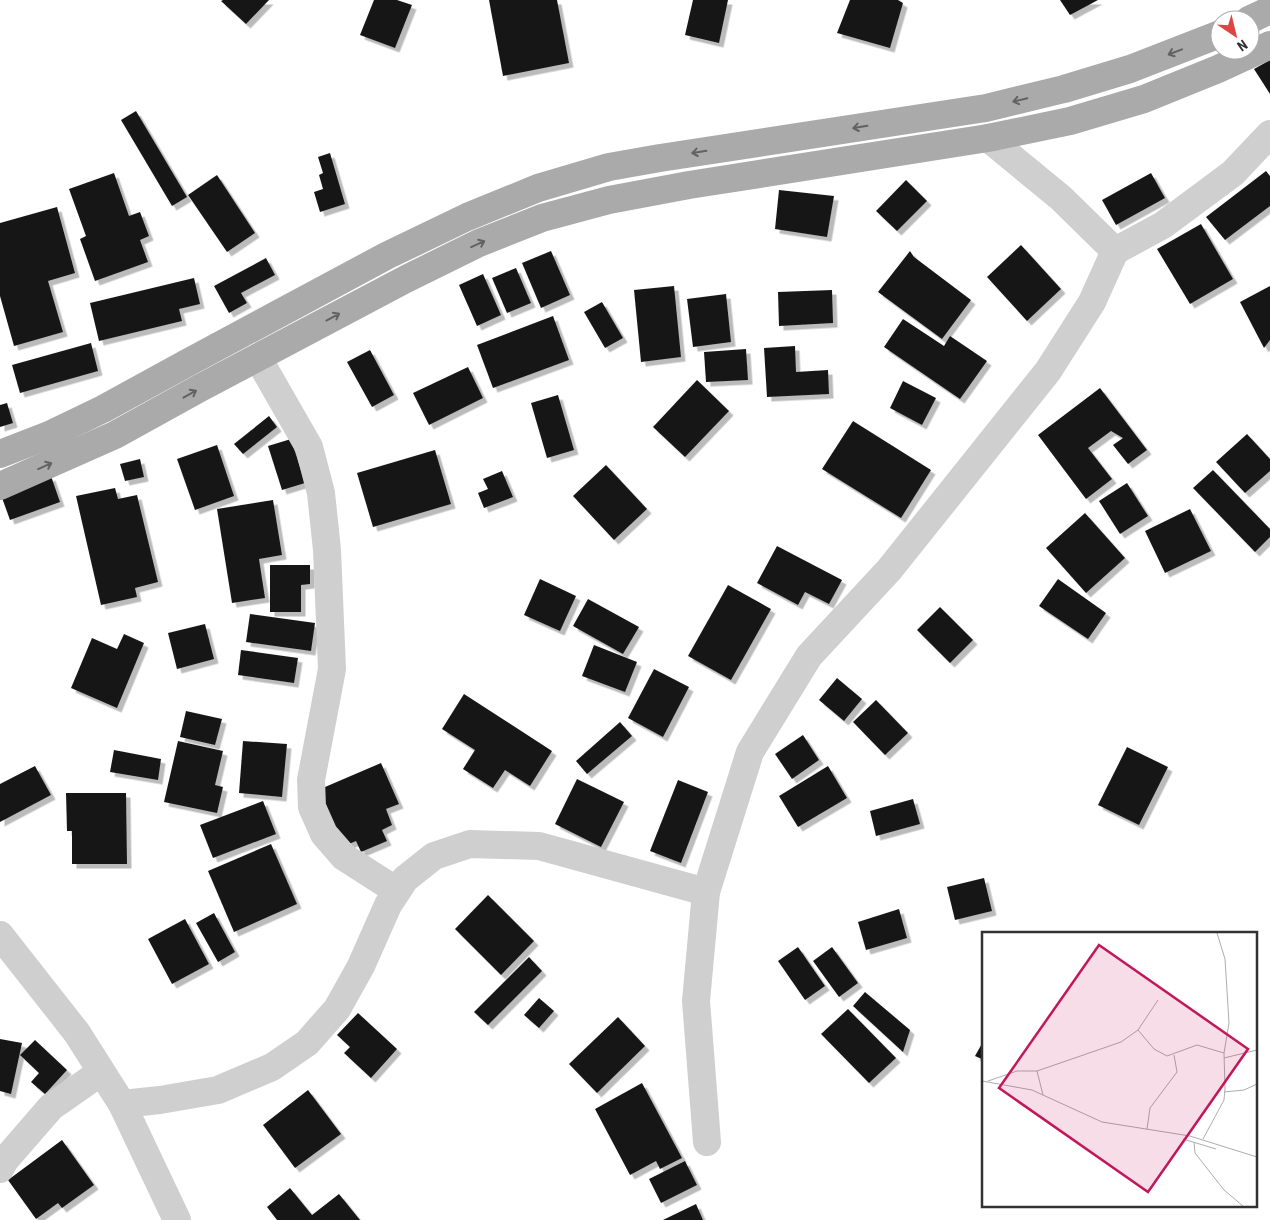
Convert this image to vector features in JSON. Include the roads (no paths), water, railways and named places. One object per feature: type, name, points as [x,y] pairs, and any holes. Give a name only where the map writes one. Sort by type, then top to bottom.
[{"type":"main road","points":[[0,454],[49,435],[104,409],[388,255],[467,217],[538,188],[609,167],[986,108],[1064,89],[1130,69],[1210,38]]},
{"type":"main road","points":[[0,486],[115,435],[414,275],[479,244],[542,218],[609,200],[689,185],[988,138],[1070,121],[1144,98],[1218,69],[1270,45]]},
{"type":"street","points":[[707,1142],[696,1001],[706,892],[750,752],[809,656],[889,570],[1048,371],[1092,302],[1115,250],[1164,225],[1218,185],[1233,173],[1270,134]]},
{"type":"street","points":[[988,138],[1061,198],[1115,250]]},
{"type":"street","points":[[258,358],[309,448],[321,493],[327,550],[332,670],[311,780],[312,807],[324,834],[344,857],[397,891]]},
{"type":"street","points":[[122,1104],[160,1100],[218,1090],[272,1067],[307,1044],[337,1009],[361,966],[388,905],[405,879],[434,856],[470,844],[539,846],[706,892]]},
{"type":"street","points":[[0,935],[77,1033],[122,1104],[177,1220]]},
{"type":"street","points":[[0,1169],[4,1160],[51,1107],[101,1072]]}]
